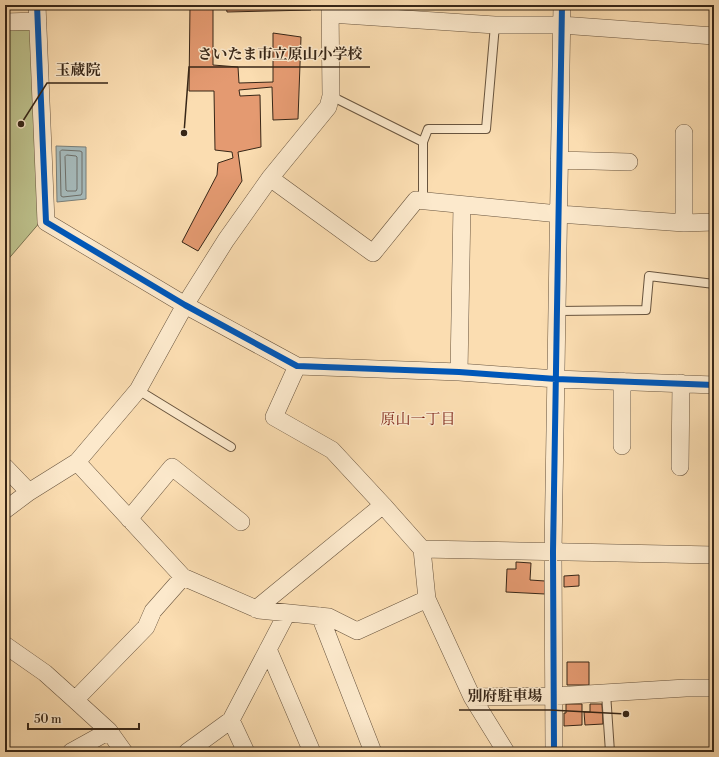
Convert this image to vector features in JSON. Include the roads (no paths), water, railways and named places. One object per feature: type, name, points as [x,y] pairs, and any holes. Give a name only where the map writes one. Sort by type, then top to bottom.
[{"type":"street","points":[[554,752],[553,552],[562,5]]},
{"type":"street","points":[[5,510],[29,492],[77,462],[138,390],[185,305],[226,240],[270,178],[328,107],[331,96],[330,9],[495,25],[562,25],[714,36]]},
{"type":"street","points":[[5,22],[38,13],[46,222],[185,305],[297,366],[459,372],[556,379],[714,385]]},
{"type":"street","points":[[684,133],[684,223]]},
{"type":"street","points":[[559,160],[629,162]]},
{"type":"street","points":[[270,178],[373,253],[416,200],[559,214],[684,223],[714,222]]},
{"type":"street","points":[[459,372],[462,205]]},
{"type":"street","points":[[297,366],[274,417],[332,450],[383,504],[422,549],[427,599],[472,697],[506,752]]},
{"type":"street","points":[[622,381],[622,446]]},
{"type":"street","points":[[680,467],[681,383]]},
{"type":"street","points":[[77,462],[183,577],[256,609],[328,617],[357,631],[427,599]]},
{"type":"street","points":[[5,467],[29,492]]},
{"type":"street","points":[[129,519],[172,467],[241,522]]},
{"type":"street","points":[[256,609],[383,504]]},
{"type":"street","points":[[422,549],[714,555]]},
{"type":"street","points":[[75,700],[146,627],[153,611],[183,577]]},
{"type":"street","points":[[187,752],[231,720],[287,613]]},
{"type":"street","points":[[320,616],[373,752]]},
{"type":"street","points":[[5,645],[45,673],[109,731],[124,752]]},
{"type":"street","points":[[268,649],[312,752]]},
{"type":"street","points":[[472,697],[554,696],[686,688],[714,688]]},
{"type":"street","points":[[231,720],[246,752]]},
{"type":"street","points":[[71,752],[109,731]]},
{"type":"lane","points":[[423,201],[424,142],[428,129],[486,129],[495,25]]},
{"type":"lane","points":[[331,96],[424,142]]},
{"type":"lane","points":[[558,311],[646,310],[649,276],[714,284]]},
{"type":"lane","points":[[138,390],[231,447]]},
{"type":"lane","points":[[606,693],[610,752]]},
{"type":"water","points":[[56,146],[86,147],[86,199],[57,202]]},
{"type":"place","name":"玉蔵院","points":[[21,124]]},
{"type":"place","name":"さいたま市立原山小学校","points":[[184,133]]},
{"type":"place","name":"別府駐車場","points":[[626,714]]},
{"type":"district","name":"原山一丁目","points":[[418,419]]}]
